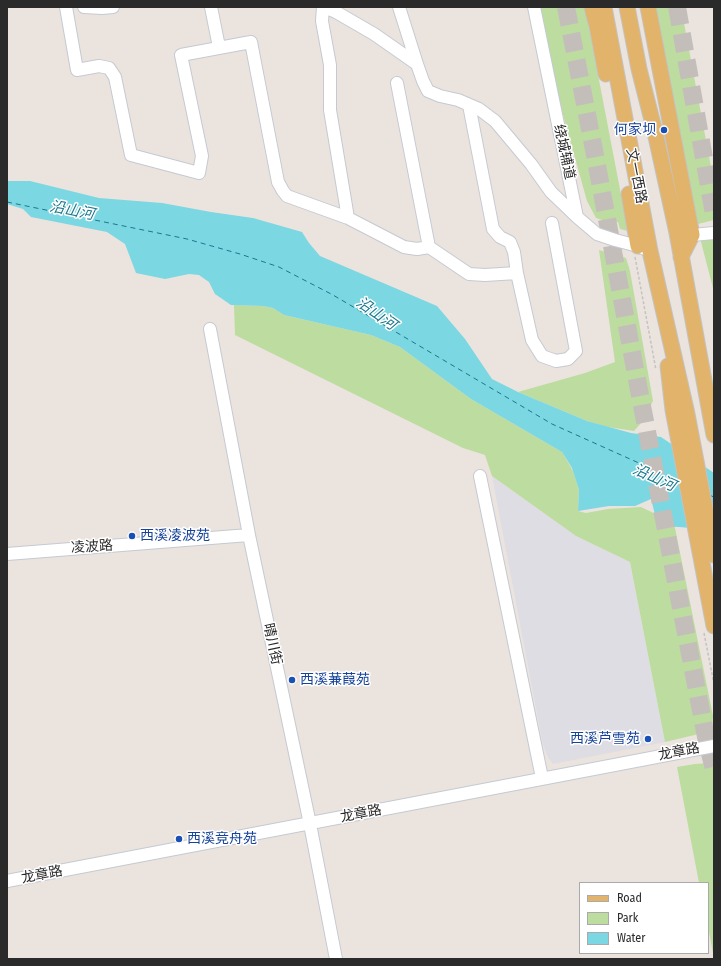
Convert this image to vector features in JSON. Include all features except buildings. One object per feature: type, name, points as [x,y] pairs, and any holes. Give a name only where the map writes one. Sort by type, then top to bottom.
[{"type":"main road","points":[[592,7],[640,247]]},
{"type":"main road","name":"文一西路","points":[[604,7],[615,64],[640,247],[666,321],[714,626]]},
{"type":"main road","name":"文一西路","points":[[627,7],[639,69],[684,234],[681,257],[714,435]]},
{"type":"main road","points":[[648,7],[684,234]]},
{"type":"main road","points":[[597,26],[615,64],[612,101]]},
{"type":"main road","name":"文一西路","points":[[693,320],[704,345],[714,383]]},
{"type":"main road","name":"文一西路","points":[[680,412],[714,555]]},
{"type":"street","points":[[66,7],[77,70],[99,66],[109,68],[115,77],[131,155],[199,173],[202,156],[181,54],[251,42],[278,182],[287,196],[348,218],[404,247],[417,249],[429,247],[468,274],[485,275],[517,273]]},
{"type":"street","points":[[84,7],[114,7]]},
{"type":"street","points":[[210,7],[219,47]]},
{"type":"street","points":[[348,218],[330,110],[330,65],[322,21],[323,7],[336,12],[374,34],[417,64]]},
{"type":"street","points":[[399,7],[417,64],[428,90],[440,96],[458,100],[479,109],[495,121],[531,164],[551,192],[596,234],[640,247]]},
{"type":"street","name":"绕城辅道","points":[[534,7],[577,217]]},
{"type":"street","points":[[397,83],[429,247]]},
{"type":"street","points":[[469,105],[493,229],[500,237],[510,242],[514,252],[517,273],[532,340],[542,356],[556,361],[568,359],[576,351],[552,223]]},
{"type":"street","points":[[684,234],[714,233]]},
{"type":"street","name":"晴川街","points":[[210,329],[249,535],[310,824],[336,959]]},
{"type":"street","points":[[480,476],[542,778]]},
{"type":"street","name":"凌波路","points":[[7,554],[249,535]]},
{"type":"street","name":"龙章路","points":[[7,881],[714,746]]},
{"type":"path","points":[[640,247],[656,374]]},
{"type":"shaded area","points":[[492,476],[576,536],[630,562],[665,742],[553,764],[548,757],[543,745]]},
{"type":"green space","points":[[540,7],[585,7],[628,231],[620,229],[618,222],[611,223],[596,218],[587,201],[562,111]]},
{"type":"green space","points":[[656,7],[681,7],[714,183],[714,220],[698,224]]},
{"type":"green space","points":[[700,238],[714,240],[714,292]]},
{"type":"green space","points":[[599,250],[626,258],[630,271],[653,401],[641,423],[634,431],[608,427],[587,421],[518,392],[585,373],[615,362]]},
{"type":"green space","points":[[234,305],[263,306],[273,308],[284,315],[371,335],[400,347],[471,399],[562,452],[573,471],[579,490],[578,511],[586,513],[608,509],[641,507],[674,523],[713,716],[712,727],[703,733],[665,742],[630,562],[576,536],[492,476],[485,455],[463,448],[235,335]]},
{"type":"green space","points":[[695,764],[714,764],[714,958],[709,932],[709,882],[699,882],[677,767]]},
{"type":"water","name":"沿山河","points":[[7,181],[30,181],[99,198],[162,203],[253,218],[302,232],[320,256],[437,306],[465,339],[492,379],[518,392],[587,421],[631,433],[661,437],[714,473],[714,530],[658,526],[651,499],[635,506],[609,506],[578,511],[579,490],[572,468],[562,452],[471,399],[400,347],[371,335],[284,315],[273,308],[263,306],[231,305],[215,294],[209,282],[199,275],[189,274],[165,279],[136,273],[125,244],[107,232],[31,217],[23,209],[7,204]]},
{"type":"ferry route","points":[[7,202],[187,239],[279,267],[333,295],[552,424],[679,481]]},
{"type":"ferry route","points":[[709,495],[714,497]]},
{"type":"tunnel","points":[[566,7],[707,742],[714,769]]},
{"type":"tunnel","points":[[677,7],[714,214]]},
{"type":"place","name":"何家坝","points":[[664,130]]},
{"type":"place","name":"西溪凌波苑","points":[[132,536]]},
{"type":"place","name":"西溪蒹葭苑","points":[[292,680]]},
{"type":"place","name":"西溪芦雪苑","points":[[648,739]]},
{"type":"place","name":"西溪竞舟苑","points":[[179,839]]}]
